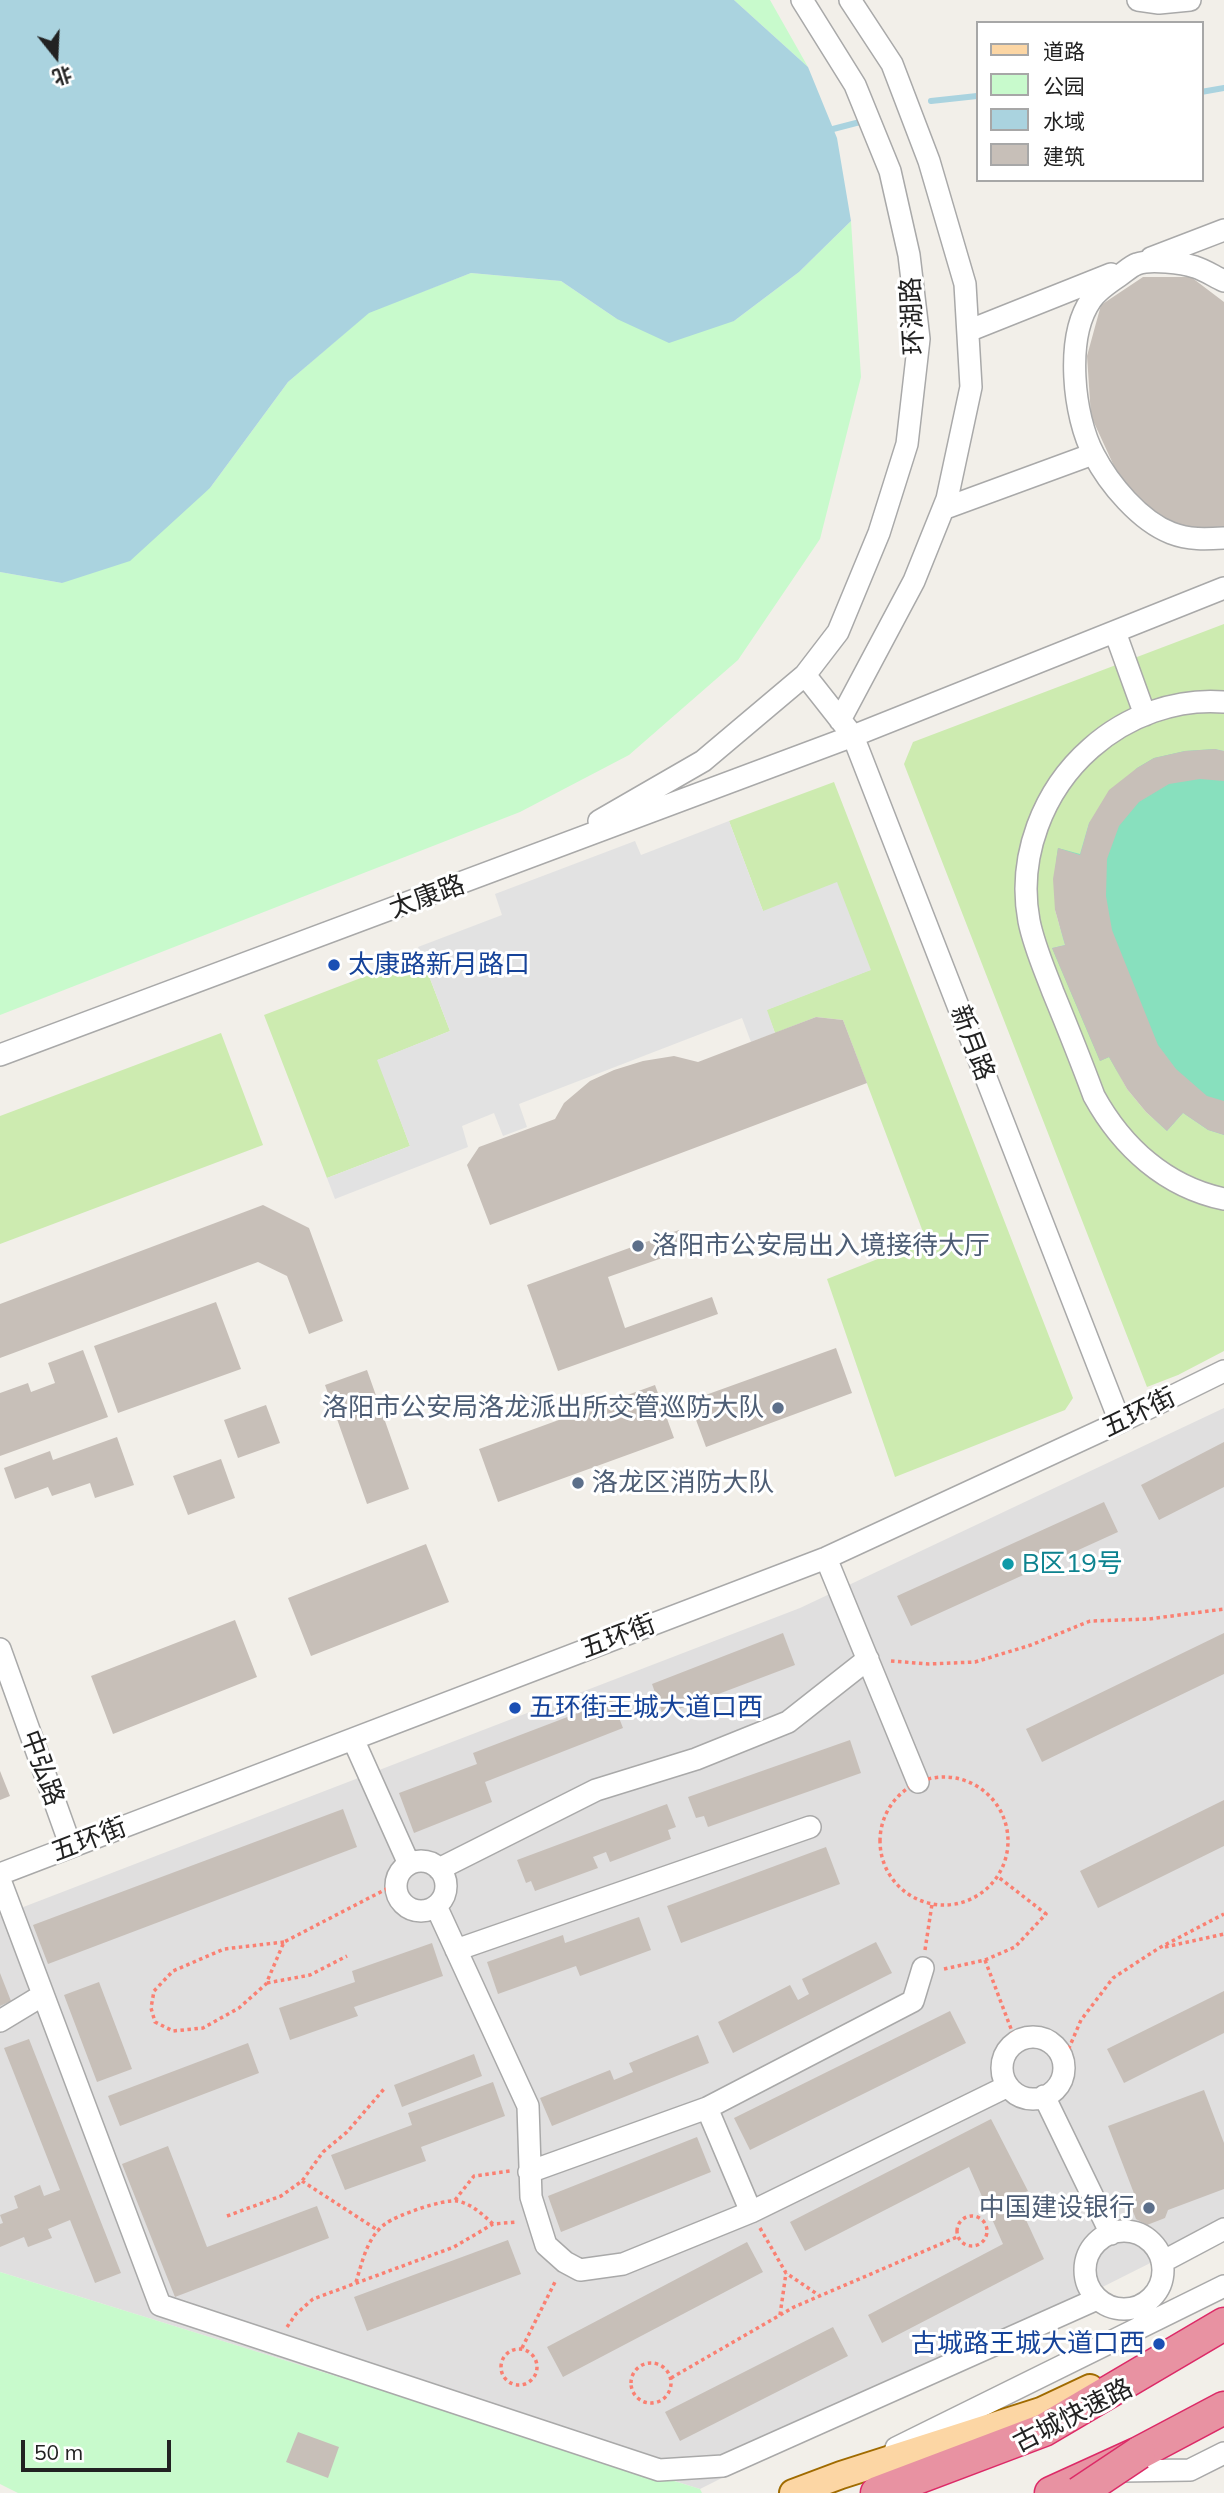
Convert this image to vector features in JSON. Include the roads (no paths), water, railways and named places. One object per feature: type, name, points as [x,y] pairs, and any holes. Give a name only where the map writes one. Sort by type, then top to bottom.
[{"type":"highway","points":[[877,2493],[1044,2430],[1224,2323]]},
{"type":"highway","name":"古城快速路","points":[[922,2493],[1224,2340]]},
{"type":"highway","points":[[1079,2493],[1224,2408]]},
{"type":"highway","points":[[1051,2493],[1130,2462],[1224,2419]]},
{"type":"main road","points":[[793,2493],[1041,2411],[1224,2323]]},
{"type":"street","name":"环湖路","points":[[449,888],[586,828],[703,761],[805,675],[838,632],[879,533],[907,444],[919,339],[909,255],[890,171],[855,85],[802,0]]},
{"type":"street","points":[[847,728],[914,581],[943,509],[971,387],[965,284],[929,161],[892,64],[850,0]]},
{"type":"street","points":[[1138,0],[1159,3],[1190,0]]},
{"type":"street","points":[[968,331],[1224,230]]},
{"type":"street","points":[[1224,281],[1196,267],[1167,262],[1138,263],[1112,280],[1091,299],[1079,323],[1075,352],[1075,383],[1080,414],[1093,454],[1121,494],[1149,521],[1171,533],[1199,540],[1224,538]]},
{"type":"street","points":[[943,509],[1093,454]]},
{"type":"street","name":"太康路","points":[[0,1055],[449,888],[847,728],[1115,632],[1224,588]]},
{"type":"street","points":[[1115,632],[1145,715]]},
{"type":"street","name":"新月路","points":[[805,675],[847,728],[1120,1422]]},
{"type":"street","points":[[1224,702],[1194,702],[1145,715],[1101,739],[1073,766],[1051,796],[1040,819],[1030,856],[1026,894],[1034,943],[1094,1096],[1105,1116],[1135,1152],[1152,1167],[1193,1190],[1224,1199]]},
{"type":"street","name":"五环街","points":[[0,1874],[826,1558],[1224,1371]]},
{"type":"street","points":[[826,1558],[918,1782]]},
{"type":"street","name":"中弘路","points":[[0,1649],[71,1847]]},
{"type":"street","points":[[439,1869],[596,1790],[696,1759],[788,1722],[868,1659]]},
{"type":"street","points":[[353,1739],[409,1864]]},
{"type":"street","points":[[456,1950],[810,1827]]},
{"type":"street","points":[[425,1861],[439,1869],[444,1876],[445,1892],[436,1906],[421,1911],[405,1906],[400,1900],[396,1884],[402,1869],[409,1864],[425,1861]]},
{"type":"street","points":[[0,1881],[160,2305],[659,2470],[723,2466],[1102,2303],[1121,2309],[1146,2303],[1155,2294],[1163,2268],[1224,2229]]},
{"type":"street","points":[[436,1906],[528,2106],[531,2140],[529,2172],[537,2220],[546,2245],[565,2262],[580,2270],[623,2264],[751,2211],[1008,2086]]},
{"type":"street","points":[[529,2172],[707,2108],[913,2001],[923,1968]]},
{"type":"street","points":[[0,2021],[43,1995]]},
{"type":"street","points":[[1035,2037],[1045,2039],[1060,2053],[1063,2073],[1060,2083],[1044,2096],[1034,2099],[1024,2097],[1008,2086],[1002,2067],[1004,2057],[1016,2042],[1035,2037]]},
{"type":"street","points":[[1044,2096],[1111,2234]]},
{"type":"street","points":[[707,2108],[751,2211]]},
{"type":"street","points":[[1123,2336],[1089,2288],[1085,2276],[1090,2250],[1099,2240],[1111,2234],[1124,2231],[1149,2240],[1158,2250],[1181,2307]]},
{"type":"street","points":[[841,2475],[1224,2286]]},
{"type":"street","points":[[1130,2462],[1190,2470],[1224,2453]]},
{"type":"water","points":[[0,0],[734,0],[808,67],[837,138],[851,221],[799,272],[734,321],[669,343],[617,319],[561,281],[471,273],[369,313],[288,382],[210,488],[130,561],[62,583],[0,572]]},
{"type":"waterway","points":[[1203,92],[1224,88]]},
{"type":"waterway","points":[[931,101],[976,96]]},
{"type":"waterway","points":[[833,129],[860,122]]},
{"type":"place","name":"太康路新月路口","points":[[334,965]]},
{"type":"place","name":"洛阳市公安局出入境接待大厅","points":[[638,1246]]},
{"type":"place","name":"洛阳市公安局洛龙派出所交管巡防大队","points":[[778,1408]]},
{"type":"place","name":"洛龙区消防大队","points":[[578,1483]]},
{"type":"place","name":"B区19号","points":[[1008,1564]]},
{"type":"place","name":"五环街王城大道口西","points":[[515,1708]]},
{"type":"place","name":"中国建设银行","points":[[1149,2208]]},
{"type":"place","name":"古城路王城大道口西","points":[[1159,2344]]}]
